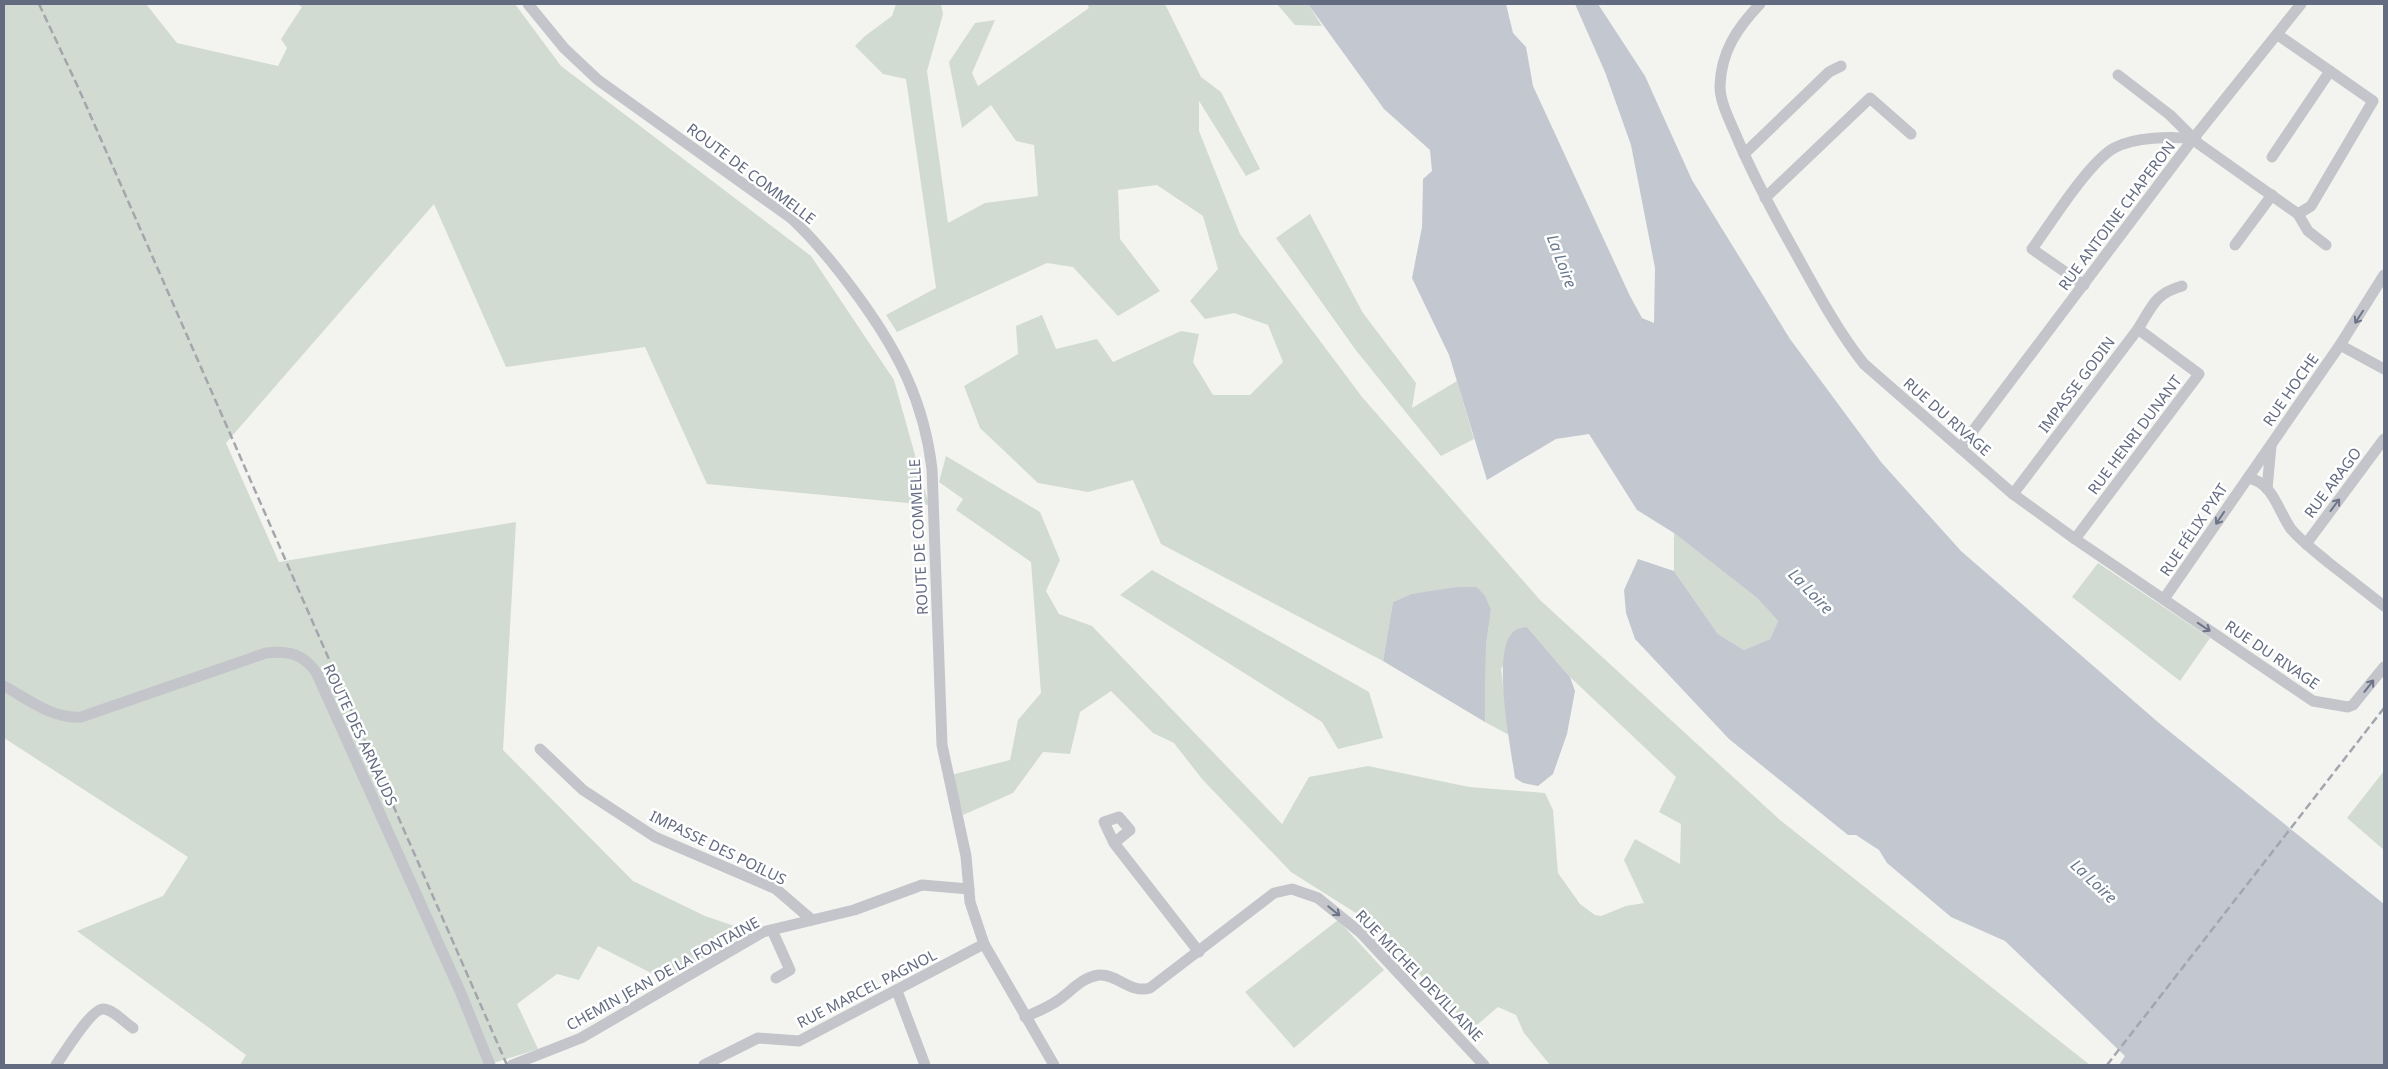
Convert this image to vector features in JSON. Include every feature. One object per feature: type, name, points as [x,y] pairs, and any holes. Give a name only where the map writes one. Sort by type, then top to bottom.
[{"type":"street","name":"ROUTE DE COMMELLE","points":[[528,4],[564,48],[598,80],[790,218],[816,242],[884,332],[908,377],[927,435],[932,469],[942,745],[966,856],[970,902],[984,944],[1054,1065]]},
{"type":"street","name":"RUE DU RIVAGE","points":[[1760,4],[1736,31],[1727,48],[1721,68],[1722,96],[1744,154],[1765,198],[1813,286],[1853,350],[1872,372],[2013,494],[2075,539],[2313,701],[2348,707],[2353,705],[2384,667]]},
{"type":"street","name":"RUE ANTOINE CHAPERON","points":[[1960,448],[2193,139],[2301,4]]},
{"type":"street","points":[[2278,35],[2373,101],[2311,206],[2298,214]]},
{"type":"street","points":[[1744,154],[1829,72],[1841,66]]},
{"type":"street","points":[[2272,157],[2330,72]]},
{"type":"street","points":[[2118,75],[2170,115],[2193,139],[2298,214],[2308,231],[2326,245]]},
{"type":"street","points":[[1765,198],[1870,98],[1911,134]]},
{"type":"street","points":[[2084,285],[2032,249],[2093,166],[2099,159],[2116,147],[2131,142],[2175,136],[2193,139]]},
{"type":"street","points":[[2236,245],[2272,195]]},
{"type":"street","name":"RUE HOCHE","points":[[2267,489],[2271,444],[2340,345],[2384,275]]},
{"type":"street","name":"IMPASSE GODIN","points":[[2013,494],[2138,329],[2160,295],[2166,290],[2182,286]]},
{"type":"street","name":"RUE HENRI DUNANT","points":[[2075,539],[2199,374],[2138,329]]},
{"type":"street","points":[[2340,345],[2384,369]]},
{"type":"street","name":"RUE ARAGO","points":[[2306,544],[2384,439]]},
{"type":"street","name":"RUE FÉLIX PYAT","points":[[2164,599],[2271,444]]},
{"type":"street","name":"RUE FÉLIX PYAT","points":[[2248,478],[2260,482],[2267,489]]},
{"type":"street","points":[[2267,489],[2290,527],[2306,544],[2384,606]]},
{"type":"street","name":"ROUTE DES ARNAUDS","points":[[4,686],[52,713],[62,716],[81,717],[266,654],[280,652],[301,656],[316,672],[460,991],[490,1065]]},
{"type":"street","name":"IMPASSE DES POILUS","points":[[540,749],[583,790],[655,837],[776,889],[812,920]]},
{"type":"street","points":[[1114,843],[1199,952]]},
{"type":"street","name":"CHEMIN JEAN DE LA FONTAINE","points":[[512,1065],[533,1062],[581,1038],[763,932],[854,910],[922,885],[969,888]]},
{"type":"street","name":"RUE MICHEL DEVILLAINE","points":[[1025,1017],[1052,1004],[1070,988],[1096,976],[1108,977],[1133,988],[1150,988],[1274,893],[1292,889],[1318,898],[1361,932],[1484,1065]]},
{"type":"street","name":"CHEMIN JEAN DE LA FONTAINE","points":[[772,930],[790,970],[776,978]]},
{"type":"street","name":"RUE MARCEL PAGNOL","points":[[704,1065],[758,1038],[799,1041],[984,944]]},
{"type":"street","points":[[897,991],[925,1065]]},
{"type":"street","points":[[56,1065],[86,1023],[100,1009],[105,1008],[133,1028]]},
{"type":"shaded area","points":[[4,4],[146,4],[177,43],[278,66],[287,48],[281,39],[302,7],[297,4],[515,4],[561,66],[811,256],[894,380],[929,505],[707,484],[645,347],[506,367],[434,204],[226,443],[279,562],[516,522],[503,750],[633,881],[705,916],[749,931],[665,980],[598,946],[579,980],[557,974],[517,1004],[538,1049],[487,1065],[240,1065],[246,1055],[77,931],[163,896],[188,857],[4,738]]},
{"type":"shaded area","points":[[896,4],[941,4],[943,14],[927,71],[948,223],[985,203],[1038,196],[1034,145],[1016,141],[991,105],[962,128],[949,62],[975,23],[995,20],[972,73],[978,86],[1089,8],[1087,4],[1165,4],[1201,77],[1221,92],[1260,169],[1246,176],[1199,101],[1199,131],[1240,234],[1362,397],[1540,600],[1780,820],[2090,1065],[1550,1065],[1524,1033],[1516,1015],[1498,1007],[1472,1029],[1367,920],[1291,872],[1202,779],[1174,743],[1153,733],[1111,691],[1080,712],[1070,754],[1043,752],[1013,793],[963,815],[951,775],[1010,760],[1018,720],[1041,693],[1031,562],[956,510],[963,499],[939,482],[946,456],[1040,512],[1060,560],[1046,591],[1059,614],[1092,626],[1282,824],[1309,777],[1368,766],[1469,787],[1545,793],[1553,810],[1558,873],[1580,904],[1595,915],[1601,916],[1626,906],[1644,903],[1624,860],[1635,839],[1680,864],[1681,824],[1659,812],[1676,777],[1570,677],[1527,627],[1501,669],[1509,735],[1485,722],[1486,646],[1491,610],[1477,587],[1411,594],[1393,602],[1383,661],[1161,544],[1133,480],[1088,492],[1038,483],[980,428],[964,386],[1018,354],[1016,326],[1042,315],[1056,349],[1097,339],[1113,362],[1181,331],[1199,334],[1193,362],[1213,395],[1250,395],[1283,362],[1268,325],[1234,313],[1205,319],[1190,301],[1218,269],[1203,216],[1157,185],[1118,190],[1120,239],[1160,291],[1118,316],[1073,267],[1047,263],[897,332],[886,315],[936,288],[906,79],[883,74],[855,46],[892,16]]},
{"type":"shaded area","points":[[1277,4],[1308,4],[1322,26],[1295,25]]},
{"type":"shaded area","points":[[1310,214],[1363,313],[1416,383],[1412,408],[1457,381],[1474,439],[1441,456],[1355,349],[1276,238]]},
{"type":"shaded area","points":[[1674,533],[1757,598],[1778,621],[1770,639],[1744,650],[1718,634],[1674,571]]},
{"type":"shaded area","points":[[2098,563],[2210,638],[2180,681],[2072,597]]},
{"type":"shaded area","points":[[1152,570],[1369,692],[1383,738],[1338,749],[1322,722],[1120,595]]},
{"type":"shaded area","points":[[2384,771],[2384,850],[2347,818]]},
{"type":"shaded area","points":[[1338,920],[1384,970],[1294,1048],[1245,992]]},
{"type":"water","name":"La Loire","points":[[1308,4],[1506,4],[1513,33],[1526,47],[1533,86],[1630,296],[1642,318],[1654,323],[1655,268],[1631,145],[1605,72],[1575,4],[1598,4],[1645,76],[1692,180],[1790,339],[1881,462],[1961,551],[2159,723],[2384,904],[2384,1065],[2119,1065],[2125,1056],[2005,941],[1951,917],[1887,863],[1879,850],[1856,835],[1848,835],[1729,739],[1635,639],[1626,613],[1624,590],[1638,559],[1674,571],[1718,634],[1744,650],[1770,639],[1778,621],[1757,598],[1674,533],[1637,510],[1589,434],[1556,439],[1487,480],[1449,355],[1412,278],[1422,227],[1423,179],[1432,171],[1430,150],[1384,109]]},
{"type":"water","points":[[1457,587],[1477,587],[1485,596],[1491,610],[1486,646],[1485,722],[1383,661],[1393,602],[1411,594]]},
{"type":"water","points":[[1527,627],[1570,677],[1575,691],[1567,734],[1553,774],[1538,786],[1523,783],[1515,778],[1504,701],[1503,659],[1507,643],[1513,632],[1519,628]]},
{"type":"railway","points":[[39,4],[78,87],[507,1065]]},
{"type":"railway","points":[[2107,1065],[2384,708]]}]
